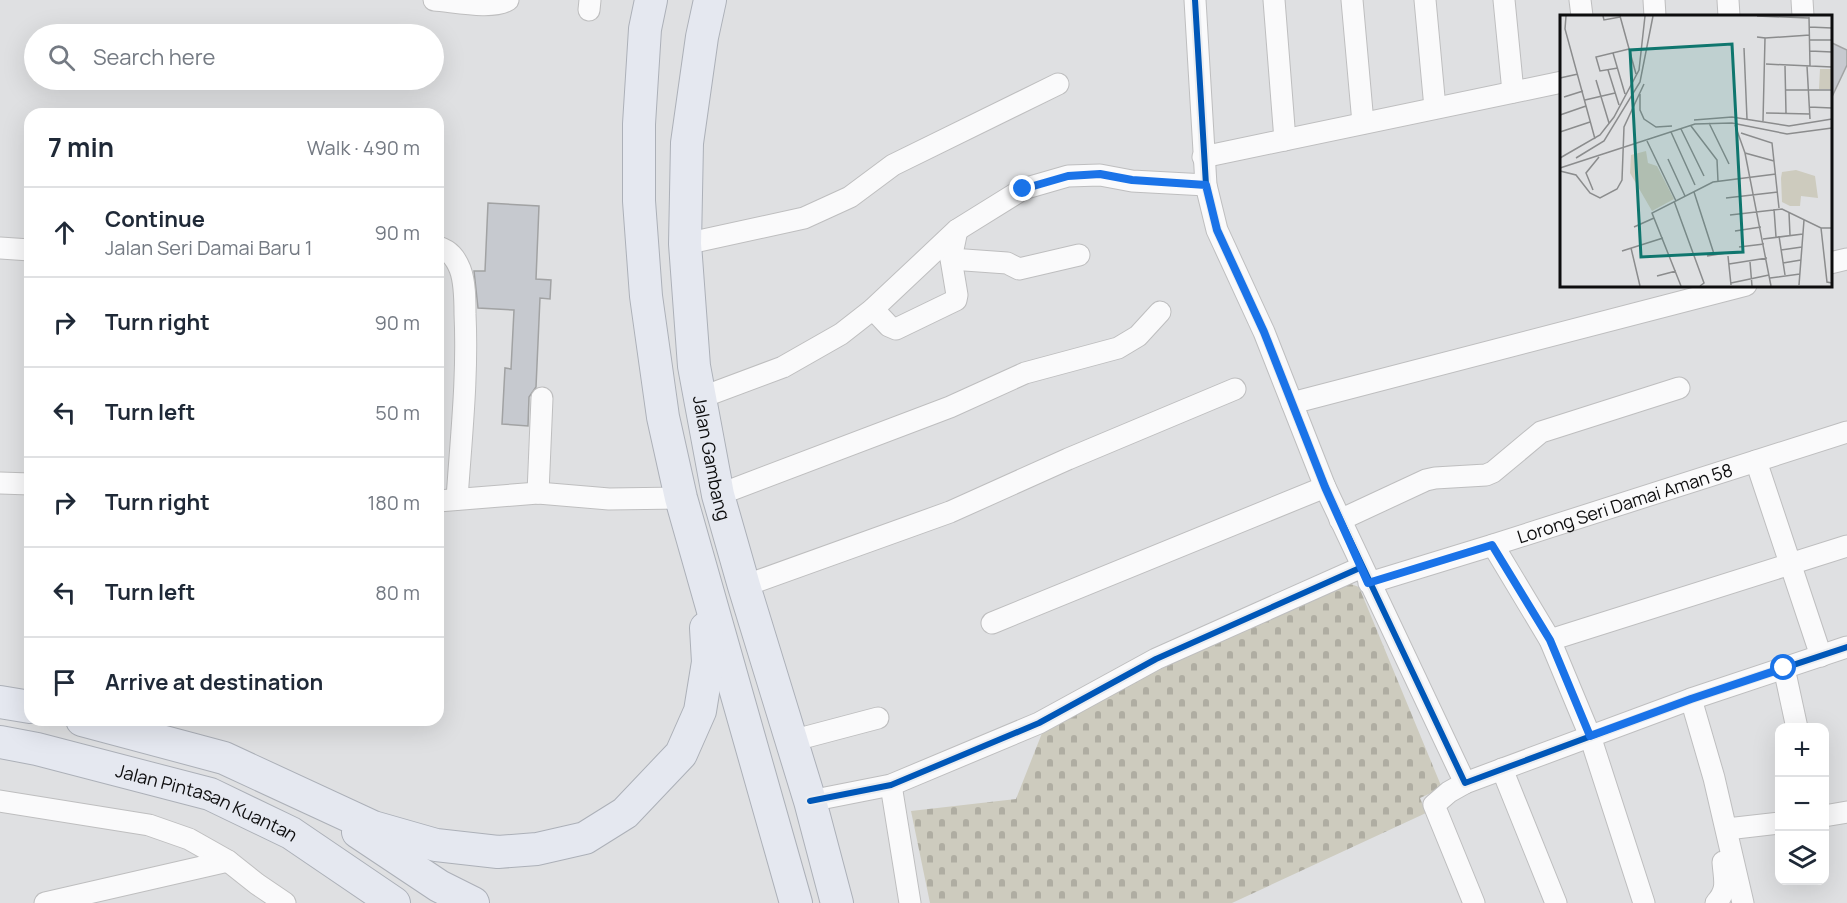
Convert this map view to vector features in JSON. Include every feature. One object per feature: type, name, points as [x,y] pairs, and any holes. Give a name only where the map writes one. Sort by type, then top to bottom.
[{"type":"highway","name":"Jalan Gambang","points":[[651,0],[645,29],[639,124],[639,201],[646,296],[663,417],[681,498],[796,903]]},
{"type":"highway","name":"Jalan Gambang","points":[[710,0],[702,37],[687,143],[686,244],[693,366],[718,495],[810,801],[837,903]]},
{"type":"highway","points":[[104,726],[224,758],[373,827],[436,845],[498,852],[537,849],[585,838],[625,813],[658,780],[681,754],[700,711],[708,662],[701,567]]},
{"type":"highway","points":[[0,702],[24,706]]},
{"type":"highway","name":"Jalan Pintasan Kuantan","points":[[0,742],[37,749],[210,794],[291,833],[394,903]]},
{"type":"highway","points":[[310,799],[439,886],[473,903]]},
{"type":"street","points":[[434,0],[491,4],[508,0]]},
{"type":"street","points":[[702,37],[724,0]]},
{"type":"street","points":[[1196,0],[1203,157],[1206,185],[1217,230],[1264,332],[1325,487],[1465,783]]},
{"type":"street","points":[[1274,0],[1285,140]]},
{"type":"street","points":[[1352,0],[1363,123]]},
{"type":"street","points":[[1425,0],[1435,108]]},
{"type":"street","points":[[1504,0],[1513,92]]},
{"type":"street","points":[[1580,0],[1582,15]]},
{"type":"street","points":[[1654,0],[1655,15]]},
{"type":"street","points":[[1728,0],[1729,15]]},
{"type":"street","points":[[1802,0],[1803,15]]},
{"type":"street","points":[[1203,157],[1560,82]]},
{"type":"street","points":[[686,244],[804,218],[850,197],[893,165],[1058,84]]},
{"type":"street","points":[[700,398],[783,367],[841,334],[873,309],[957,230],[1023,189],[1068,176],[1100,174],[1132,180],[1206,185]]},
{"type":"street","points":[[873,309],[889,326],[896,329],[956,300],[951,259],[957,230]]},
{"type":"street","points":[[0,248],[24,250]]},
{"type":"street","points":[[444,249],[455,258],[461,271],[467,349],[448,500],[538,493],[609,499],[681,498]]},
{"type":"street","points":[[951,259],[1007,263],[1019,269],[1079,255]]},
{"type":"street","points":[[1832,263],[1847,259]]},
{"type":"street","points":[[1292,402],[1742,286]]},
{"type":"street","points":[[718,495],[950,407],[1025,374],[1118,348],[1138,336],[1160,312]]},
{"type":"street","points":[[1340,520],[1426,480],[1486,475],[1493,472],[1542,432],[1679,388]]},
{"type":"street","points":[[744,586],[950,512],[1068,459],[1235,389]]},
{"type":"street","points":[[538,493],[542,398]]},
{"type":"street","name":"Lorong Seri Damai Aman 58","points":[[810,801],[891,785],[1039,723],[1156,659],[1365,575],[1492,545],[1847,432]]},
{"type":"street","points":[[1756,461],[1821,656]]},
{"type":"street","points":[[0,483],[24,484]]},
{"type":"street","points":[[992,624],[1325,487]]},
{"type":"street","points":[[1492,545],[1550,640],[1590,736],[1644,903]]},
{"type":"street","points":[[1550,640],[1847,546]]},
{"type":"street","points":[[1474,903],[1434,805],[1449,792],[1465,783],[1691,699],[1847,647]]},
{"type":"street","points":[[1784,668],[1796,723]]},
{"type":"street","points":[[1691,699],[1743,903]]},
{"type":"street","points":[[791,741],[878,718]]},
{"type":"street","points":[[1502,769],[1556,903]]},
{"type":"street","points":[[891,785],[910,903]]},
{"type":"street","points":[[0,801],[149,825],[189,838],[228,861],[256,884],[285,903]]},
{"type":"street","points":[[1829,815],[1847,812]]},
{"type":"street","points":[[1728,837],[1775,823]]},
{"type":"street","points":[[1716,903],[1723,895],[1725,884],[1723,860],[1728,837]]},
{"type":"street","points":[[45,903],[228,861]]},
{"type":"green space","points":[[1345,582],[1359,587],[1442,788],[1420,798],[1426,813],[1232,903],[930,903],[911,811],[1016,799],[1046,723]]},
{"type":"building","points":[[1832,43],[1847,50],[1847,65],[1832,97]]},
{"type":"building","points":[[488,203],[539,206],[536,279],[551,280],[550,299],[540,298],[536,387],[529,397],[528,426],[502,424],[505,368],[511,369],[514,310],[478,308],[474,271],[485,271]]},
{"type":"cycle path","points":[[1195,0],[1206,185],[1217,230],[1264,332],[1325,487],[1465,783],[1691,699],[1847,647]]},
{"type":"cycle path","points":[[810,801],[891,785],[1039,723],[1156,659],[1362,567]]},
{"type":"route","points":[[1023,189],[1068,176],[1100,174],[1132,180],[1206,185],[1217,230],[1264,332],[1325,487],[1368,583],[1492,545],[1550,640],[1590,736],[1735,683],[1784,668]]}]
